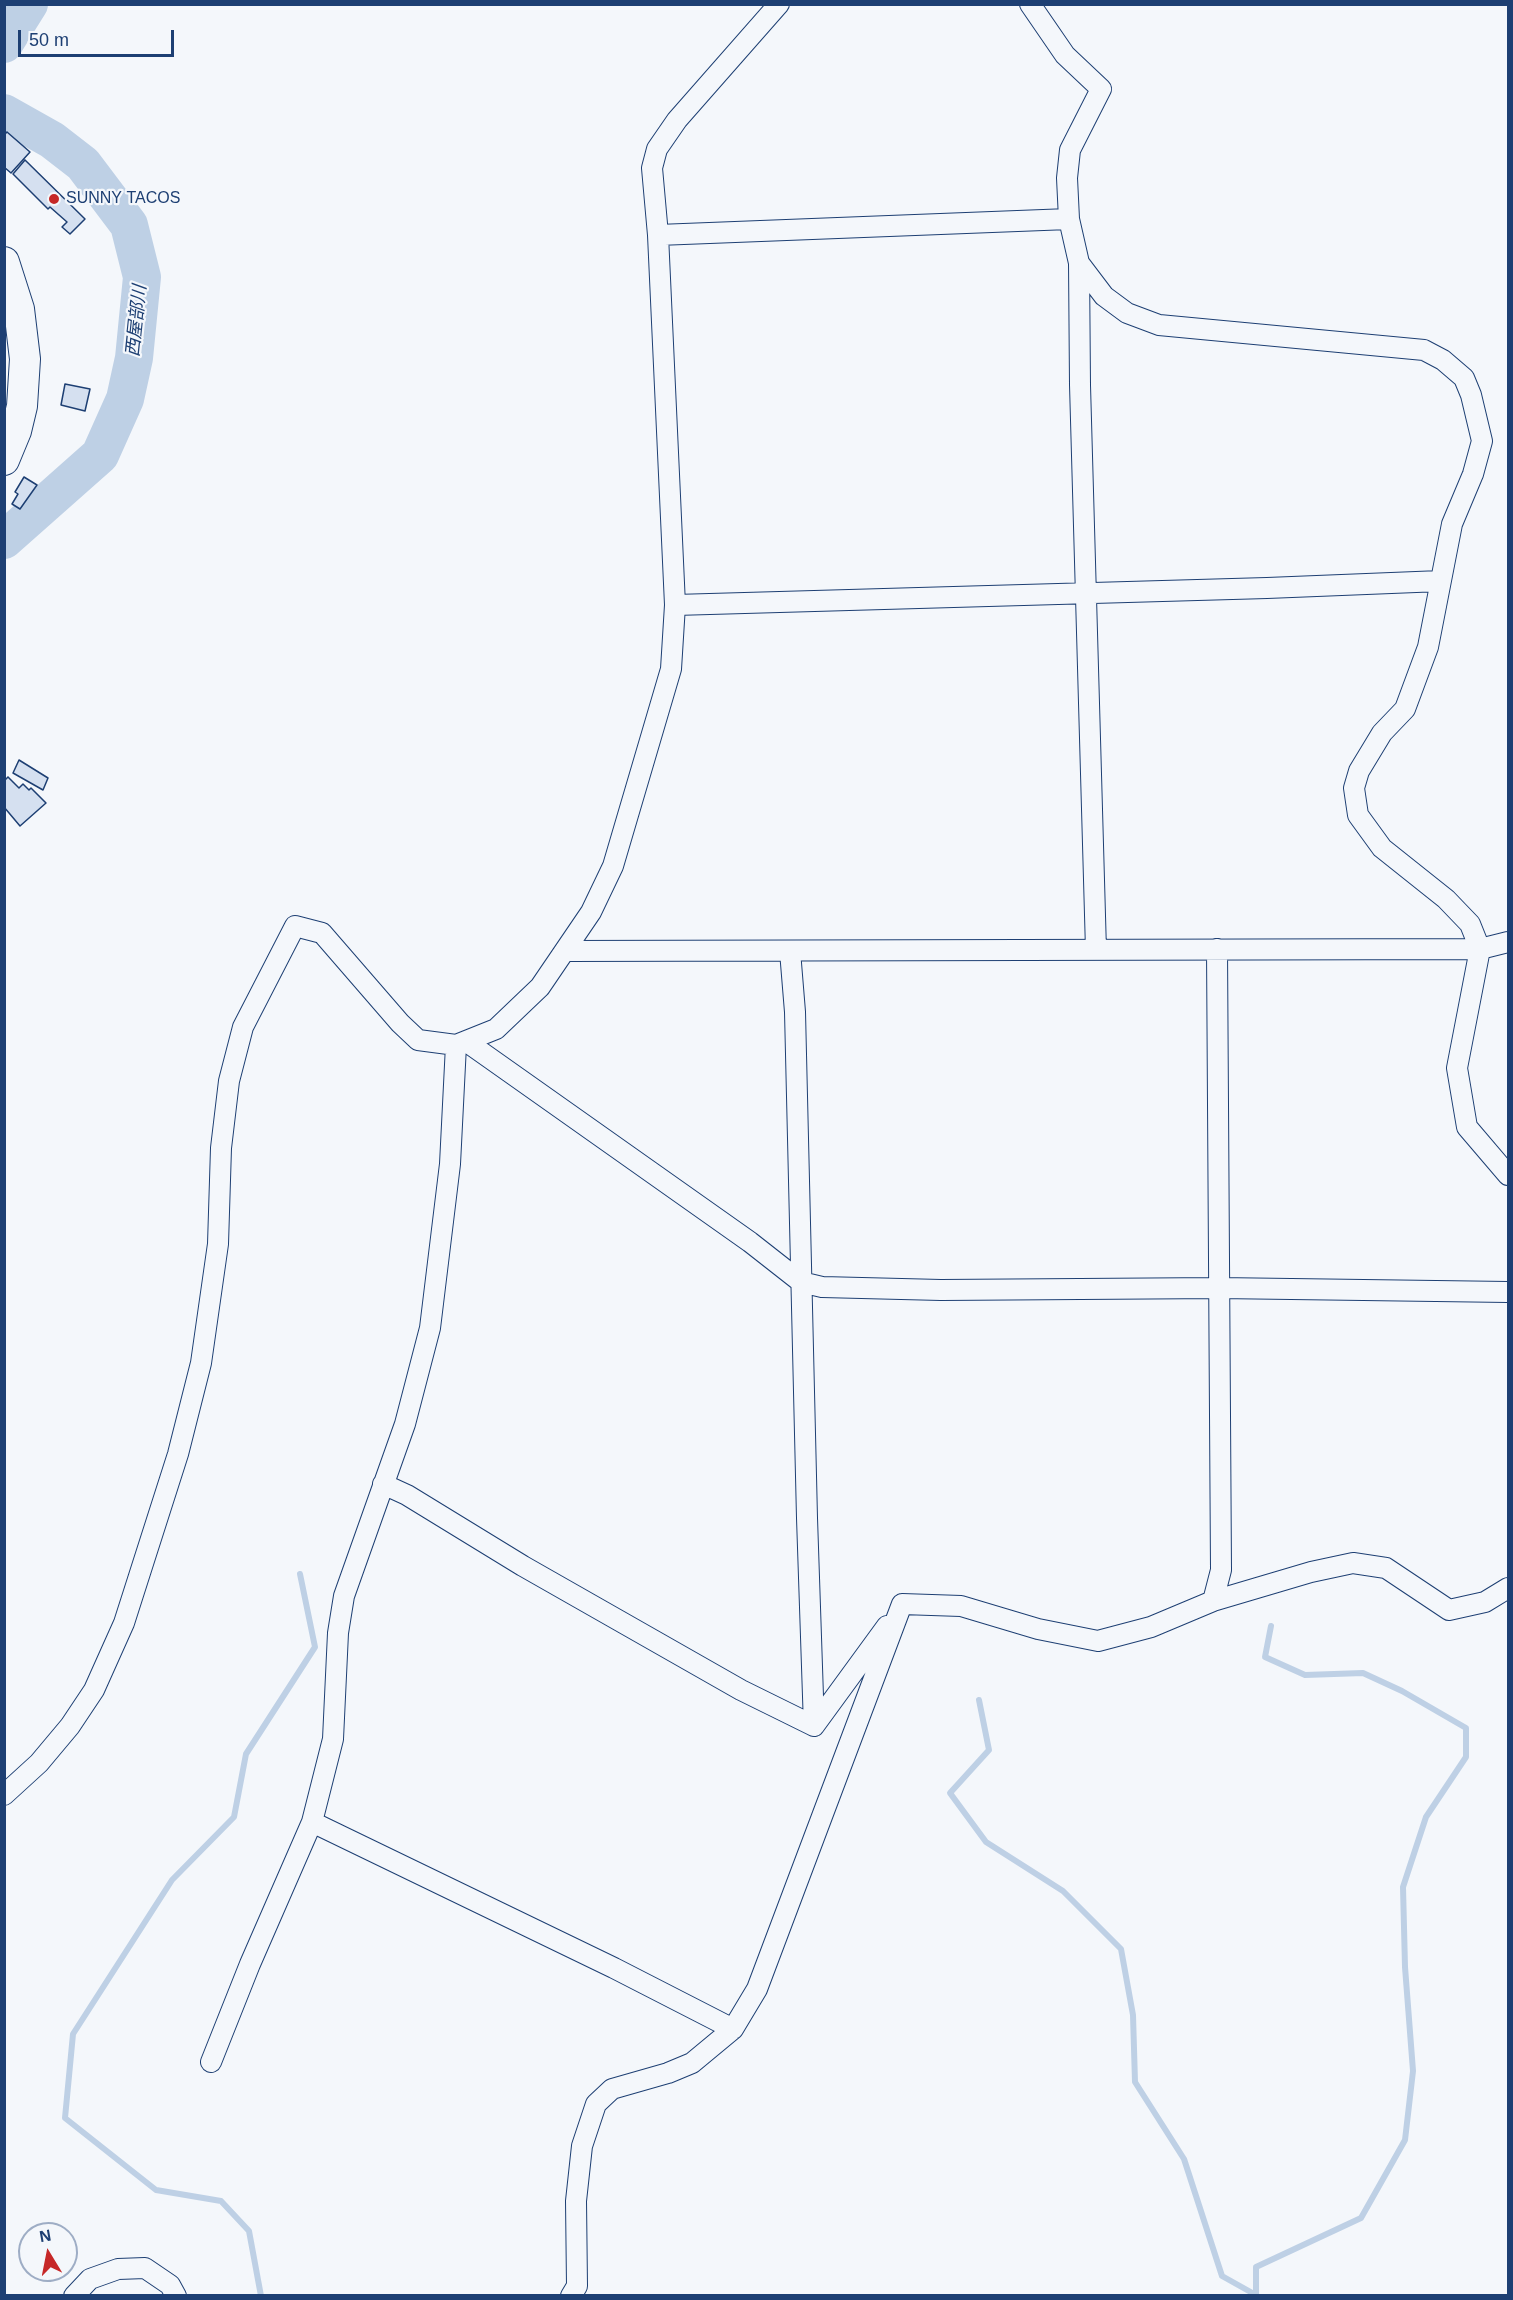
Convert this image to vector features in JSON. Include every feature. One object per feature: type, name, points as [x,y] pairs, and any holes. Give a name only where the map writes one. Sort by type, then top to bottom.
[{"type":"main road","points":[[4,262],[19,309],[25,359],[22,406],[16,431],[4,460]]},
{"type":"street","points":[[4,1795],[39,1763],[70,1726],[94,1690],[124,1623],[177,1454],[201,1363],[218,1244],[221,1148],[229,1081],[243,1027],[295,926],[321,933],[400,1023],[418,1040],[462,1044],[496,1029],[540,987],[591,912],[613,867],[671,669],[675,605],[658,235],[652,168],[657,149],[677,120],[779,4]]},
{"type":"street","points":[[1030,4],[1065,55],[1101,89],[1070,150],[1067,178],[1069,219],[1079,263],[1080,385],[1096,950]]},
{"type":"street","points":[[658,235],[1069,219]]},
{"type":"street","points":[[1079,263],[1104,296],[1127,313],[1159,325],[1424,350],[1443,360],[1464,378],[1471,395],[1482,441],[1473,474],[1452,524],[1428,647],[1405,709],[1382,733],[1359,771],[1354,788],[1359,815],[1382,848],[1454,907],[1470,924],[1480,949],[1457,1068],[1467,1127],[1509,1175]]},
{"type":"street","points":[[675,605],[1441,581]]},
{"type":"street","points":[[566,951],[1480,949],[1509,942]]},
{"type":"street","points":[[1213,1601],[1221,1570],[1217,949]]},
{"type":"street","points":[[790,951],[795,1012],[814,1726]]},
{"type":"street","points":[[462,1044],[750,1242],[801,1282],[822,1287],[941,1290],[1219,1288],[1509,1292]]},
{"type":"street","points":[[211,2062],[250,1964],[312,1822],[333,1739],[338,1633],[344,1596],[405,1424],[430,1328],[462,1044]]},
{"type":"street","points":[[384,1484],[407,1495],[523,1566],[741,1689],[814,1726]]},
{"type":"street","points":[[902,1604],[961,1606],[1038,1629],[1098,1641],[1151,1627],[1213,1601],[1311,1572],[1353,1563],[1386,1568],[1449,1610],[1485,1602],[1509,1588]]},
{"type":"street","points":[[814,1726],[902,1604]]},
{"type":"street","points":[[571,2295],[577,2286],[576,2201],[582,2146],[596,2104],[612,2089],[692,2064],[733,2029],[757,1989],[902,1604]]},
{"type":"street","points":[[312,1822],[614,1968],[733,2029]]},
{"type":"street","points":[[74,2295],[90,2279],[118,2269],[145,2268],[170,2285],[176,2295]]},
{"type":"building","points":[[7,132],[30,152],[11,173],[4,167],[4,135]]},
{"type":"building","points":[[25,160],[85,219],[70,234],[62,227],[67,222],[50,207],[48,209],[13,174]]},
{"type":"building","points":[[65,384],[90,389],[85,411],[61,405]]},
{"type":"building","points":[[24,477],[37,485],[20,509],[12,504],[18,494],[15,492]]},
{"type":"building","points":[[19,760],[48,778],[43,790],[13,773]]},
{"type":"building","points":[[8,777],[19,788],[23,784],[29,790],[31,788],[46,803],[20,826],[4,807],[4,781]]},
{"type":"waterway","name":"西屋部川","points":[[4,44],[29,4]]},
{"type":"waterway","name":"西屋部川","points":[[4,113],[52,140],[83,164],[129,225],[142,277],[134,358],[125,399],[100,455],[4,540]]},
{"type":"waterway","points":[[261,2296],[249,2231],[221,2201],[156,2190],[65,2118],[73,2034],[172,1880],[234,1817],[246,1754],[315,1647],[300,1574]]},
{"type":"waterway","points":[[1256,2296],[1256,2267],[1361,2218],[1405,2140],[1413,2071],[1405,1967],[1403,1887],[1426,1817],[1466,1757],[1466,1728],[1402,1691],[1363,1673],[1305,1675],[1265,1657],[1271,1626]]},
{"type":"waterway","points":[[979,1700],[989,1750],[950,1793],[986,1842],[1063,1891],[1121,1949],[1133,2015],[1135,2082],[1184,2159],[1222,2276],[1256,2295]]},
{"type":"place","name":"SUNNY TACOS","points":[[54,199]]}]
